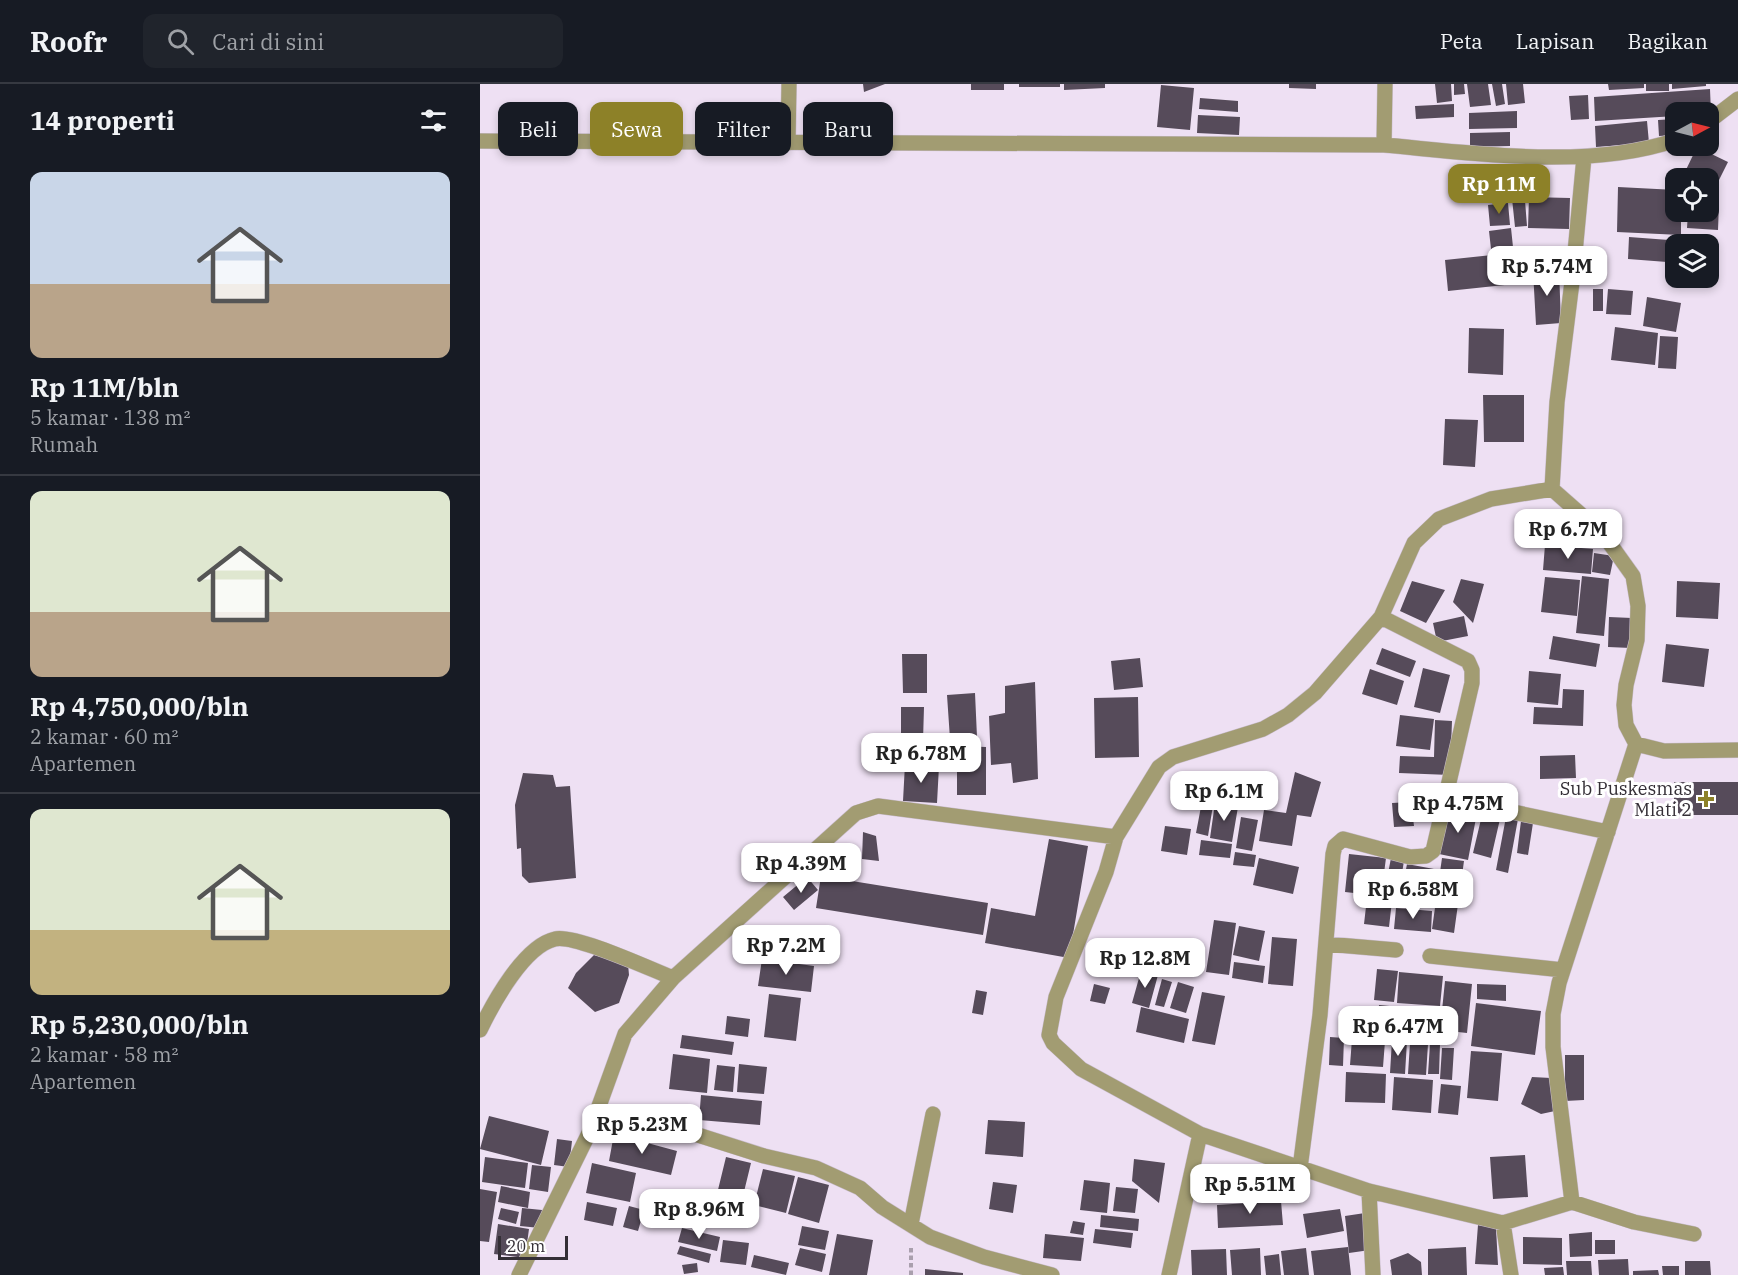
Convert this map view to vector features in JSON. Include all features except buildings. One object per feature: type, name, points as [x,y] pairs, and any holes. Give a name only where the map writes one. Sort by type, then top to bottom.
[{"type":"street","points":[[789,84],[789,102]]},
{"type":"street","points":[[1384,145],[1385,84]]},
{"type":"street","points":[[1719,114],[1738,99]]},
{"type":"street","points":[[480,141],[695,142]]},
{"type":"street","points":[[791,143],[1384,145],[1500,155],[1584,157],[1665,143]]},
{"type":"street","points":[[1552,489],[1557,402],[1573,274],[1584,157]]},
{"type":"street","points":[[1552,489],[1491,499],[1439,519],[1414,543],[1381,617],[1315,693],[1288,715],[1263,729],[1173,757],[1159,767],[1116,837],[1106,872],[1056,997],[1049,1035],[1053,1043],[1081,1069],[1200,1134],[1369,1191],[1503,1223],[1572,1202],[1634,1222],[1694,1234]]},
{"type":"street","points":[[1552,489],[1604,534],[1633,576],[1638,606],[1637,640],[1626,685],[1624,705],[1626,725],[1636,744],[1563,970],[1553,1014],[1553,1047],[1572,1202]]},
{"type":"street","points":[[1300,1168],[1320,1016],[1333,854],[1338,842],[1343,839],[1410,857],[1426,856],[1433,851],[1472,683],[1472,670],[1468,661],[1381,617]]},
{"type":"street","points":[[1636,744],[1664,751],[1738,750]]},
{"type":"street","points":[[519,1275],[590,1131],[625,1034],[673,978],[856,813],[878,806],[1116,837]]},
{"type":"street","points":[[1494,808],[1608,832]]},
{"type":"street","points":[[480,1030],[490,1008],[527,955],[542,944],[556,938],[582,942],[673,978]]},
{"type":"street","points":[[1326,944],[1396,950]]},
{"type":"street","points":[[1430,956],[1563,970]]},
{"type":"street","points":[[911,1224],[933,1114]]},
{"type":"street","points":[[590,1131],[622,1120],[654,1121],[764,1156],[816,1168],[860,1188],[882,1207],[930,1238],[964,1251],[1052,1275]]},
{"type":"street","points":[[1168,1275],[1200,1134]]},
{"type":"street","points":[[1369,1191],[1373,1275]]},
{"type":"street","points":[[1503,1223],[1511,1275]]},
{"type":"place","name":"Sub Puskesmas Mlati 2","points":[[1706,799]]}]
